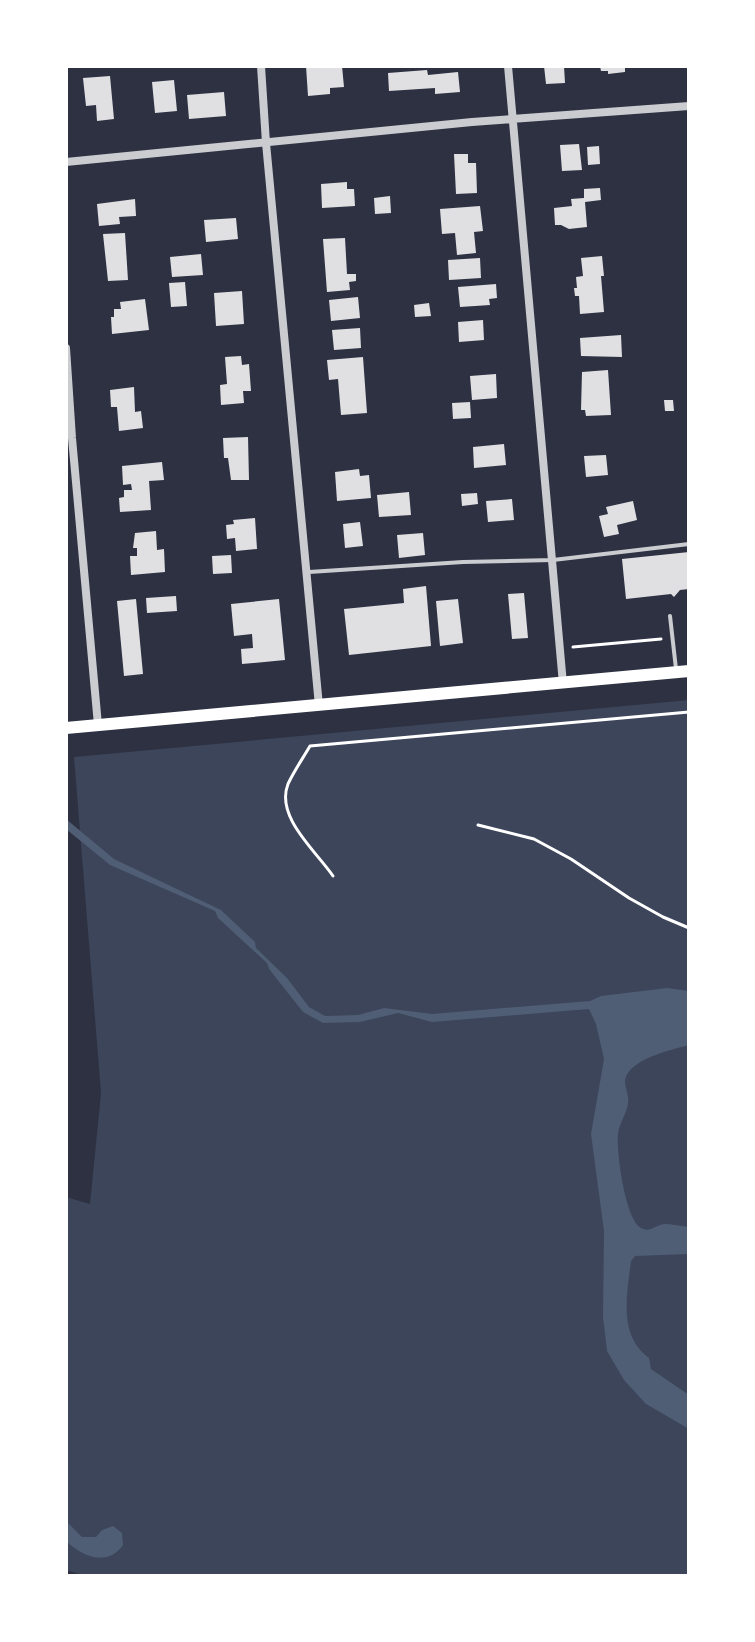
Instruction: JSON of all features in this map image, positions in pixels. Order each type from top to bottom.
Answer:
[{"type":"main road","points":[[66,728],[683,672]]},
{"type":"street","points":[[261,66],[319,706]]},
{"type":"street","points":[[508,66],[563,684]]},
{"type":"street","points":[[66,162],[512,119],[689,106]]},
{"type":"street","points":[[66,348],[69,438],[98,725]]},
{"type":"lane","points":[[308,572],[463,562],[553,560],[689,544]]},
{"type":"lane","points":[[670,616],[683,672]]},
{"type":"path","points":[[560,648],[673,638]]},
{"type":"path","points":[[333,876],[292,821],[284,803],[288,785],[310,746],[689,712]]},
{"type":"path","points":[[478,825],[534,839],[663,917],[689,928]]},
{"type":"shaded area","points":[[689,700],[689,1576],[86,1576],[66,1570],[66,1197],[90,1204],[101,1093],[74,757]]},
{"type":"shaded area","points":[[66,819],[114,859],[221,910],[255,942],[256,948],[287,978],[309,1007],[325,1016],[358,1015],[384,1008],[432,1014],[590,1001],[601,996],[667,988],[689,991],[689,1045],[647,1058],[628,1073],[625,1082],[628,1106],[619,1128],[618,1142],[626,1199],[635,1222],[647,1230],[664,1224],[689,1227],[689,1254],[635,1256],[631,1261],[627,1314],[633,1338],[649,1358],[651,1369],[689,1395],[689,1429],[646,1404],[624,1380],[607,1351],[603,1317],[604,1231],[591,1134],[604,1059],[589,1009],[432,1022],[398,1013],[360,1022],[323,1023],[303,1012],[267,963],[218,918],[215,911],[110,865],[66,829]]},
{"type":"shaded area","points":[[66,1521],[82,1537],[96,1537],[102,1530],[113,1526],[122,1533],[123,1545],[117,1552],[103,1558],[88,1555],[66,1541]]},
{"type":"building","points":[[306,66],[342,66],[344,87],[330,88],[330,94],[308,96]]},
{"type":"building","points":[[544,66],[564,66],[565,83],[546,84]]},
{"type":"building","points":[[600,66],[625,66],[625,72],[608,74],[608,71],[601,71]]},
{"type":"building","points":[[427,70],[428,75],[458,72],[460,92],[435,94],[435,88],[389,91],[388,73]]},
{"type":"building","points":[[110,76],[114,119],[97,121],[96,105],[86,106],[83,78]]},
{"type":"building","points":[[174,80],[177,111],[155,113],[152,82]]},
{"type":"building","points":[[224,92],[226,116],[189,119],[187,95]]},
{"type":"building","points":[[579,144],[582,170],[562,171],[560,145]]},
{"type":"building","points":[[599,146],[600,164],[588,165],[587,147]]},
{"type":"building","points":[[454,154],[468,154],[468,163],[476,163],[477,193],[456,194]]},
{"type":"building","points":[[347,182],[347,189],[354,189],[355,206],[322,208],[321,184]]},
{"type":"building","points":[[600,188],[601,200],[585,202],[587,227],[569,229],[555,225],[554,208],[572,206],[571,199],[584,198],[584,189]]},
{"type":"building","points":[[390,196],[391,213],[375,214],[374,198]]},
{"type":"building","points":[[135,199],[136,216],[119,217],[120,224],[99,226],[97,204]]},
{"type":"building","points":[[480,206],[483,231],[474,232],[476,253],[457,255],[455,233],[442,234],[440,209]]},
{"type":"building","points":[[236,218],[238,239],[206,242],[204,220]]},
{"type":"building","points":[[125,233],[128,280],[108,281],[103,234]]},
{"type":"building","points":[[345,238],[347,274],[356,274],[356,281],[349,282],[350,290],[327,292],[323,239]]},
{"type":"building","points":[[201,254],[203,275],[172,277],[170,257]]},
{"type":"building","points":[[602,256],[604,312],[580,314],[579,296],[575,296],[574,288],[577,288],[576,277],[583,276],[581,258]]},
{"type":"building","points":[[480,258],[481,278],[449,280],[448,260]]},
{"type":"building","points":[[185,282],[187,306],[171,307],[169,283]]},
{"type":"building","points":[[496,284],[497,298],[489,299],[490,305],[460,307],[458,287]]},
{"type":"building","points":[[242,291],[244,324],[216,326],[214,293]]},
{"type":"building","points":[[358,297],[360,318],[331,321],[329,300]]},
{"type":"building","points":[[145,299],[149,330],[112,334],[111,317],[114,317],[114,309],[121,309],[120,302]]},
{"type":"building","points":[[429,303],[431,316],[415,317],[414,305]]},
{"type":"building","points":[[483,320],[484,340],[459,342],[458,322]]},
{"type":"building","points":[[360,328],[361,348],[334,350],[332,330]]},
{"type":"building","points":[[621,335],[622,357],[581,356],[580,338]]},
{"type":"building","points":[[241,356],[242,365],[249,364],[251,391],[243,391],[244,403],[221,405],[220,385],[227,384],[225,357]]},
{"type":"building","points":[[363,357],[367,413],[341,415],[338,379],[329,380],[327,360]]},
{"type":"building","points":[[608,370],[611,415],[586,416],[585,410],[581,410],[582,372]]},
{"type":"building","points":[[496,374],[497,398],[472,400],[470,376]]},
{"type":"building","points":[[134,387],[135,412],[141,411],[143,428],[119,431],[117,407],[111,407],[110,390]]},
{"type":"building","points":[[664,400],[673,400],[674,411],[665,411]]},
{"type":"building","points":[[470,402],[471,418],[453,419],[452,403]]},
{"type":"building","points":[[248,437],[249,480],[231,480],[228,458],[224,458],[223,438]]},
{"type":"building","points":[[504,444],[506,465],[474,468],[473,447]]},
{"type":"building","points":[[606,455],[608,475],[586,477],[584,456]]},
{"type":"building","points":[[162,462],[164,480],[149,481],[151,510],[120,512],[119,498],[124,497],[124,490],[132,490],[131,484],[123,485],[122,466]]},
{"type":"building","points":[[359,469],[360,476],[369,475],[371,498],[337,501],[335,472]]},
{"type":"building","points":[[409,492],[411,515],[379,517],[377,495]]},
{"type":"building","points":[[477,493],[478,504],[462,506],[461,494]]},
{"type":"building","points":[[512,499],[514,520],[488,522],[486,501]]},
{"type":"building","points":[[633,501],[637,520],[617,525],[619,534],[604,537],[599,516],[608,514],[606,507]]},
{"type":"building","points":[[255,518],[257,549],[236,551],[235,538],[227,539],[226,525],[234,524],[233,520]]},
{"type":"building","points":[[360,522],[363,546],[345,548],[343,524]]},
{"type":"building","points":[[156,531],[157,550],[164,549],[165,572],[131,575],[130,556],[137,556],[137,548],[133,548],[135,533]]},
{"type":"building","points":[[423,533],[425,555],[399,558],[397,535]]},
{"type":"building","points":[[689,552],[689,589],[680,590],[674,597],[671,594],[626,599],[622,559]]},
{"type":"building","points":[[231,555],[232,573],[213,574],[212,556]]},
{"type":"building","points":[[426,586],[431,646],[349,655],[344,609],[404,603],[403,589]]},
{"type":"building","points":[[524,593],[528,638],[512,639],[508,594]]},
{"type":"building","points":[[176,596],[177,611],[147,613],[146,598]]},
{"type":"building","points":[[136,599],[143,674],[124,676],[117,601]]},
{"type":"building","points":[[279,599],[285,660],[242,664],[241,649],[253,648],[252,634],[234,636],[231,604]]},
{"type":"building","points":[[458,599],[463,643],[440,646],[436,601]]}]
